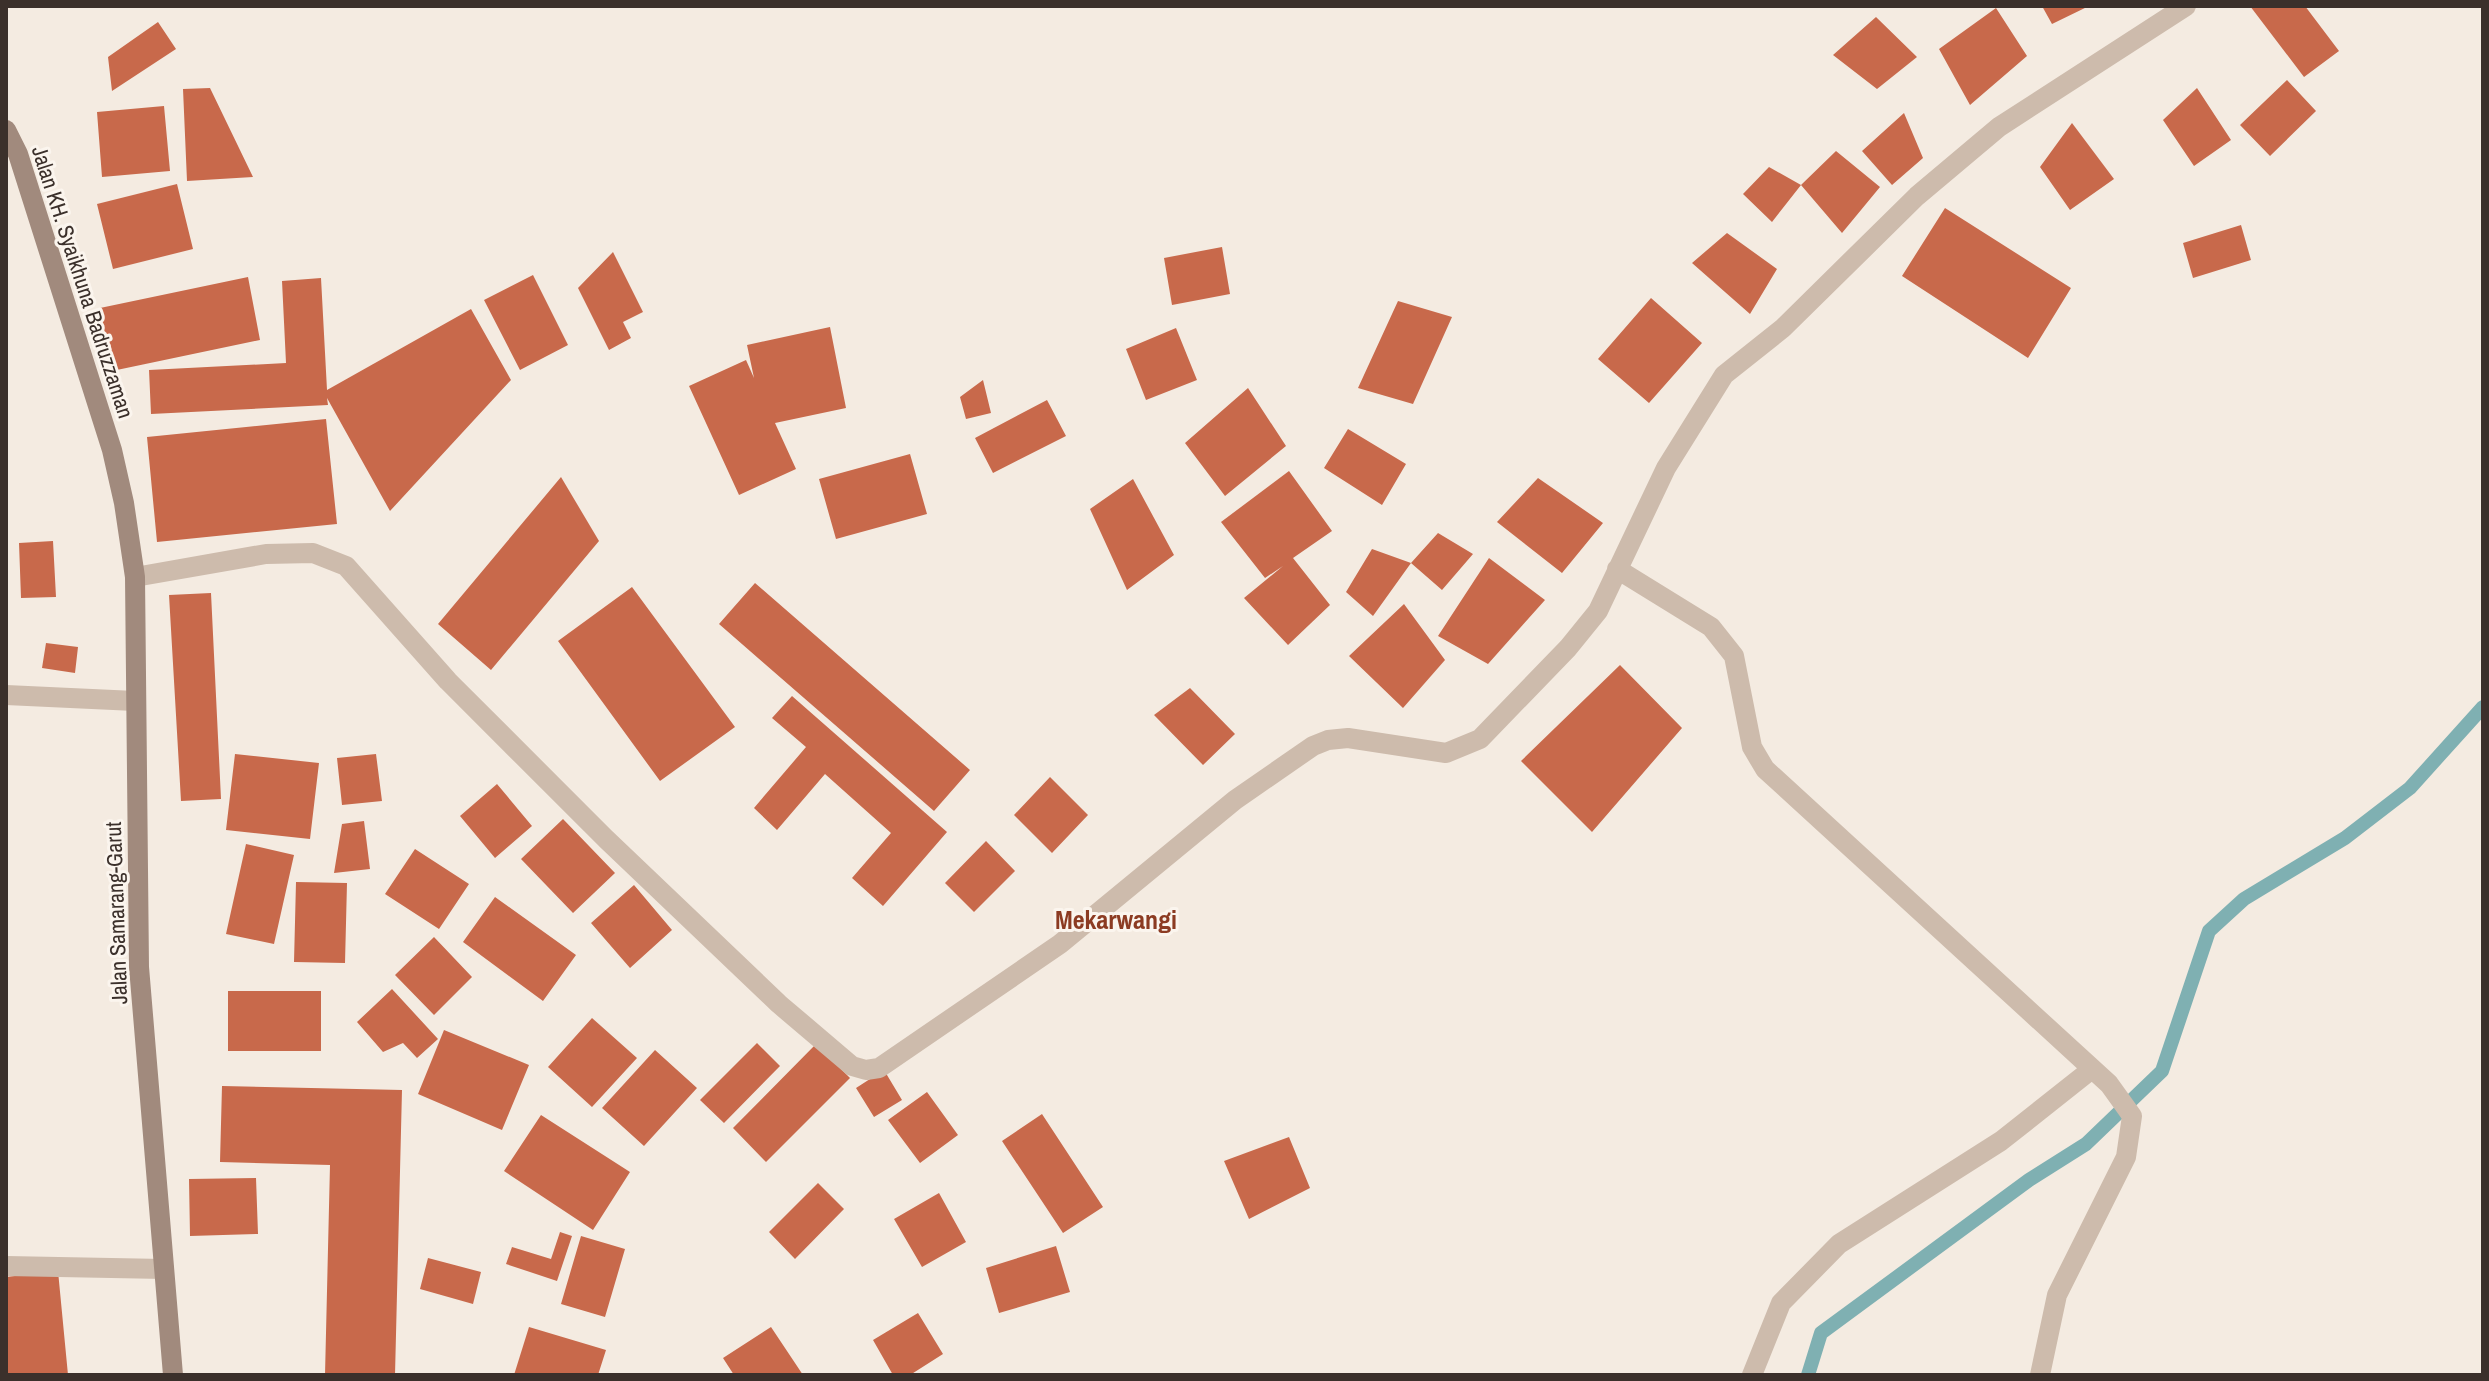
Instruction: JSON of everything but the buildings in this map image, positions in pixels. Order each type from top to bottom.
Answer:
[{"type":"main road","name":"Jalan KH. Syaikhuna Badruzzaman","points":[[6,130],[18,154],[112,450]]},
{"type":"main road","name":"Jalan Samarang-Garut","points":[[112,450],[135,577],[139,967],[173,1375]]},
{"type":"street","points":[[135,577],[266,554],[313,553],[346,566],[448,681],[606,839],[779,1004],[852,1066],[866,1070],[879,1068],[1060,944],[1235,800],[1313,746],[1328,740],[1348,738],[1446,753],[1480,739],[1568,648],[1598,611],[1666,468],[1724,375],[1783,328],[1917,196],[1999,127],[2186,6]]},
{"type":"street","points":[[1617,569],[1711,627],[1734,656],[1747,732],[1765,769],[2109,1084],[2132,1116],[2126,1157],[2057,1295],[2040,1375]]},
{"type":"street","points":[[6,695],[135,701]]},
{"type":"street","points":[[1752,1375],[1781,1303],[1839,1244],[2001,1141],[2092,1069]]},
{"type":"street","points":[[6,1266],[164,1269]]},
{"type":"waterway","points":[[1808,1375],[1821,1333],[2029,1180],[2086,1144],[2162,1071],[2209,931],[2244,899],[2345,838],[2410,788],[2483,707]]},
{"type":"district","name":"Mekarwangi","points":[[1116,920]]}]
